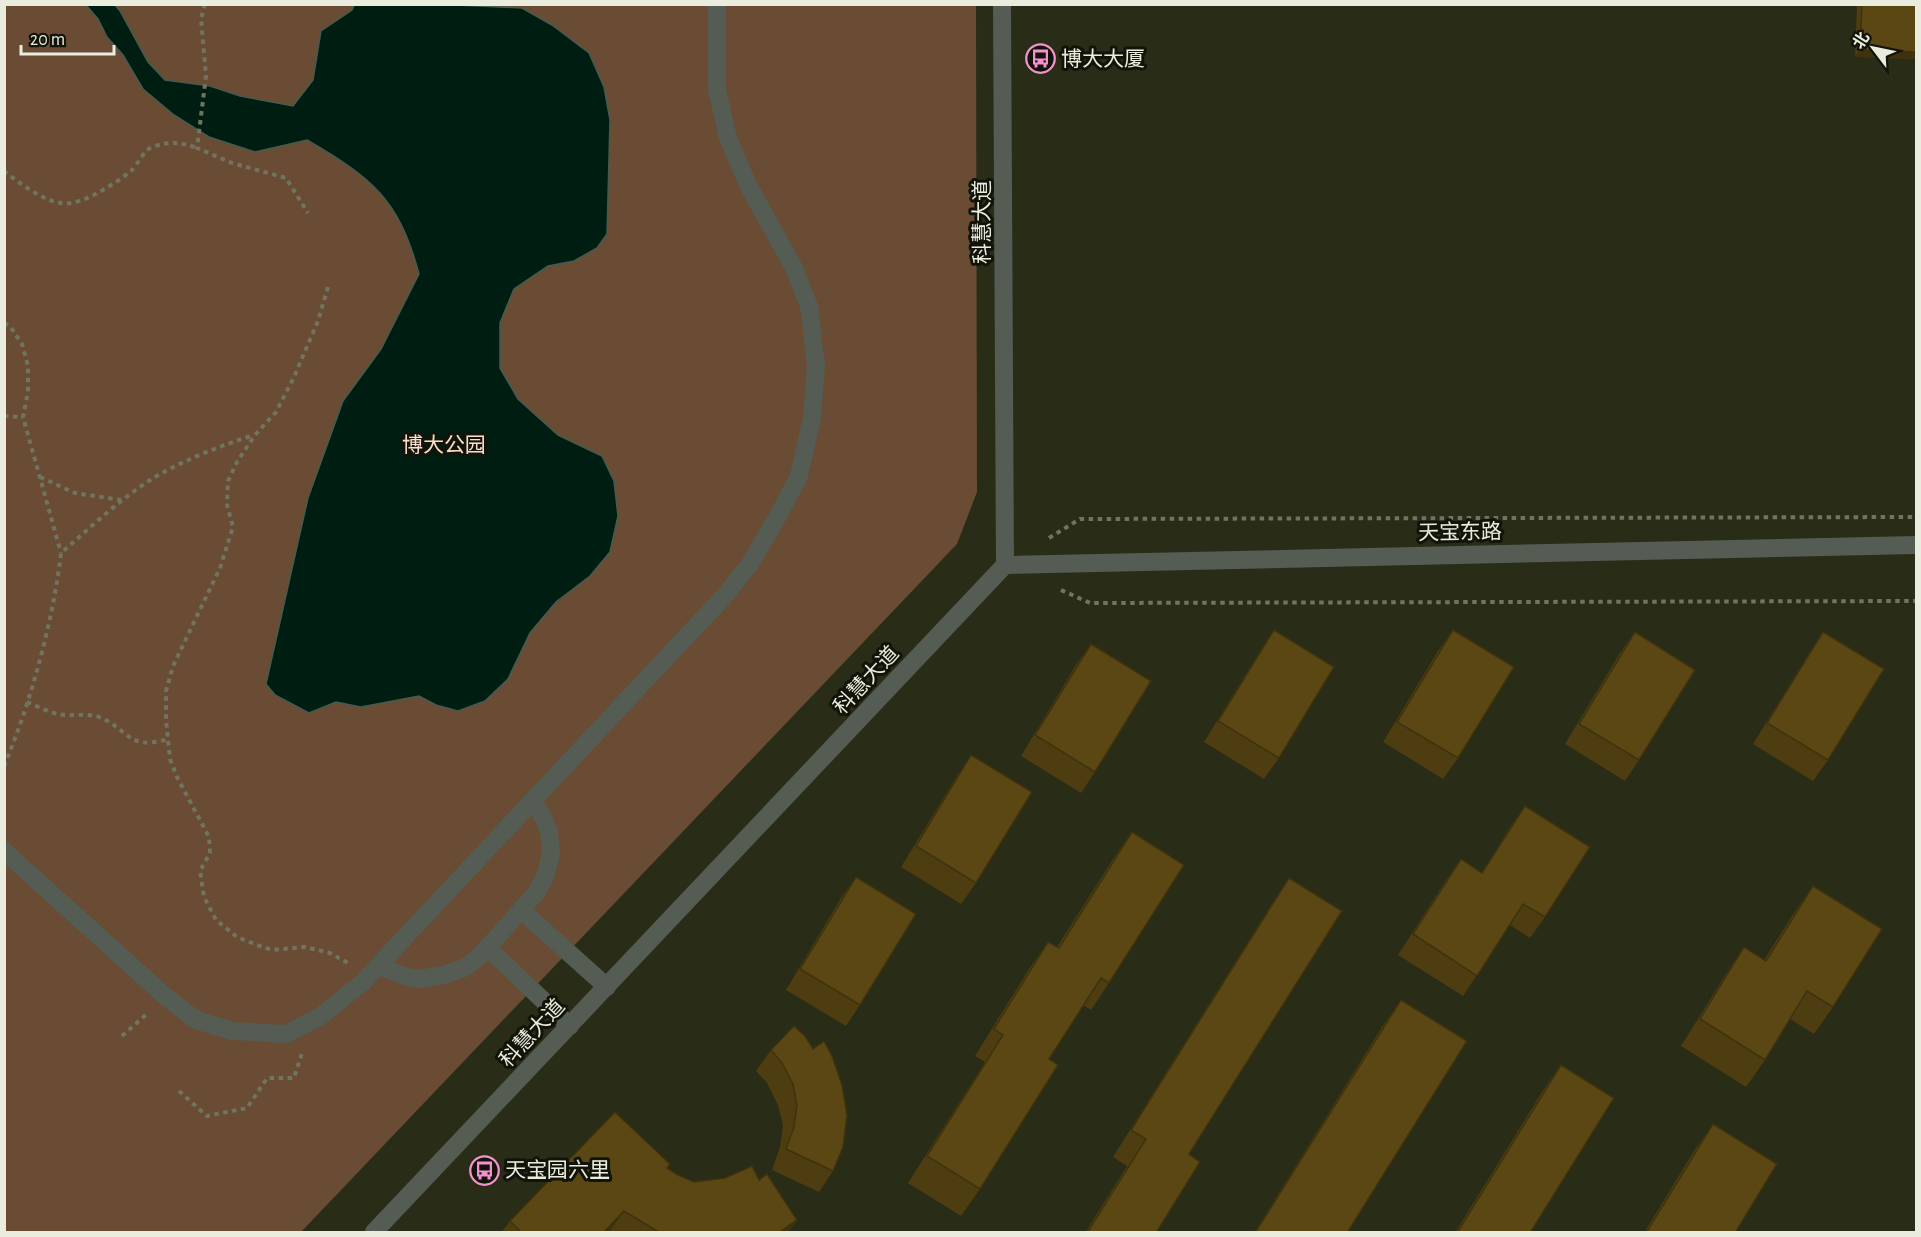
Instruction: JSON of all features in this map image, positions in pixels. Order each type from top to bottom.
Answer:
[{"type":"street","points":[[4,851],[166,997],[196,1020],[233,1031],[286,1034],[321,1016],[363,982],[727,593],[750,564],[799,476],[812,418],[816,365],[809,306],[794,268],[748,184],[728,138],[717,89],[717,4]]},
{"type":"street","name":"科慧大道","points":[[374,1233],[1005,565],[1002,4]]},
{"type":"street","name":"天宝东路","points":[[1005,565],[1917,545]]},
{"type":"street","points":[[378,966],[418,979],[444,975],[464,968],[487,947],[536,893],[545,877],[551,854],[549,832],[543,817],[532,801]]},
{"type":"street","points":[[521,910],[607,987]]},
{"type":"street","points":[[487,947],[570,1026]]},
{"type":"path","points":[[197,148],[206,76],[201,19],[205,4]]},
{"type":"path","points":[[4,171],[24,188],[62,204],[86,198],[112,185],[133,168],[150,148],[179,142],[232,163],[286,178],[308,213]]},
{"type":"path","points":[[328,287],[318,321],[276,412],[255,435],[237,462],[228,481],[227,505],[233,527],[220,568],[173,666],[166,691],[168,739],[170,759],[177,777],[209,837],[210,853],[200,871],[204,897],[216,920],[237,937],[272,950],[305,947],[330,953],[351,964],[363,982]]},
{"type":"path","points":[[4,323],[10,326],[22,344],[28,366],[28,392],[23,417],[61,553],[57,587],[27,702],[16,738],[4,766]]},
{"type":"path","points":[[4,416],[23,417]]},
{"type":"path","points":[[61,553],[122,500],[156,477],[218,447],[255,435]]},
{"type":"path","points":[[39,477],[75,494],[122,500]]},
{"type":"path","points":[[1043,542],[1080,519],[1917,517]]},
{"type":"path","points":[[1058,589],[1090,603],[1917,601]]},
{"type":"path","points":[[27,702],[58,714],[93,715],[102,718],[136,741],[152,744],[168,739]]},
{"type":"path","points":[[122,1036],[166,997]]},
{"type":"path","points":[[179,1091],[207,1116],[247,1108],[267,1078],[294,1078],[311,1020]]},
{"type":"green space","name":"博大公园","points":[[5,5],[976,5],[977,492],[957,544],[301,1232],[5,1232]]},
{"type":"shaded area","points":[[435,4],[522,8],[552,25],[589,53],[604,87],[610,120],[607,234],[597,248],[574,261],[548,266],[514,289],[500,323],[500,368],[518,399],[558,435],[602,456],[614,481],[618,516],[610,552],[590,576],[556,602],[530,633],[508,679],[485,701],[458,711],[436,705],[419,696],[361,707],[336,702],[309,713],[275,695],[266,684],[308,498],[343,401],[381,349],[419,274],[411,248],[392,209],[380,193],[349,166],[307,140],[255,152],[209,137],[174,115],[143,89],[123,55],[107,37],[98,19],[86,5],[115,5],[148,62],[165,80],[210,86],[240,96],[293,106],[313,80],[321,31],[352,10],[354,5]]},
{"type":"building","points":[[1862,4],[1917,4],[1917,52],[1860,50]]},
{"type":"building","points":[[1274,630],[1334,667],[1279,758],[1218,721]]},
{"type":"building","points":[[1453,630],[1514,667],[1458,758],[1397,722]]},
{"type":"building","points":[[1635,632],[1695,670],[1639,760],[1579,724]]},
{"type":"building","points":[[1823,632],[1884,669],[1828,760],[1767,723]]},
{"type":"building","points":[[1091,644],[1151,681],[1095,772],[1035,735]]},
{"type":"building","points":[[971,755],[1032,792],[976,883],[916,846]]},
{"type":"building","points":[[1525,806],[1590,847],[1545,917],[1523,904],[1477,976],[1413,934],[1461,859],[1482,873]]},
{"type":"building","points":[[1132,832],[1184,865],[1109,983],[1101,978],[1049,1059],[1058,1065],[980,1189],[927,1156],[1003,1035],[994,1029],[1048,942],[1059,948]]},
{"type":"building","points":[[856,877],[916,914],[860,1005],[800,969]]},
{"type":"building","points":[[1289,878],[1342,911],[1189,1154],[1200,1162],[1156,1233],[1087,1233],[1146,1139],[1131,1130]]},
{"type":"building","points":[[1813,886],[1882,929],[1833,1007],[1807,991],[1765,1060],[1700,1019],[1744,947],[1766,961]]},
{"type":"building","points":[[1401,1000],[1467,1041],[1347,1233],[1255,1233]]},
{"type":"building","points":[[794,1026],[805,1036],[813,1049],[824,1041],[842,1085],[847,1115],[843,1147],[833,1171],[786,1149],[794,1127],[797,1105],[793,1084],[782,1063],[771,1050]]},
{"type":"building","points":[[1561,1065],[1614,1098],[1530,1233],[1457,1233]]},
{"type":"building","points":[[615,1112],[670,1164],[667,1168],[694,1182],[725,1178],[752,1166],[759,1180],[767,1174],[797,1220],[778,1233],[663,1233],[624,1211],[603,1233],[522,1233],[510,1221]]},
{"type":"building","points":[[1713,1124],[1777,1164],[1735,1233],[1646,1233]]},
{"type":"place","name":"博大大厦","points":[[1040,59]]},
{"type":"place","name":"天宝园六里","points":[[484,1170]]}]
